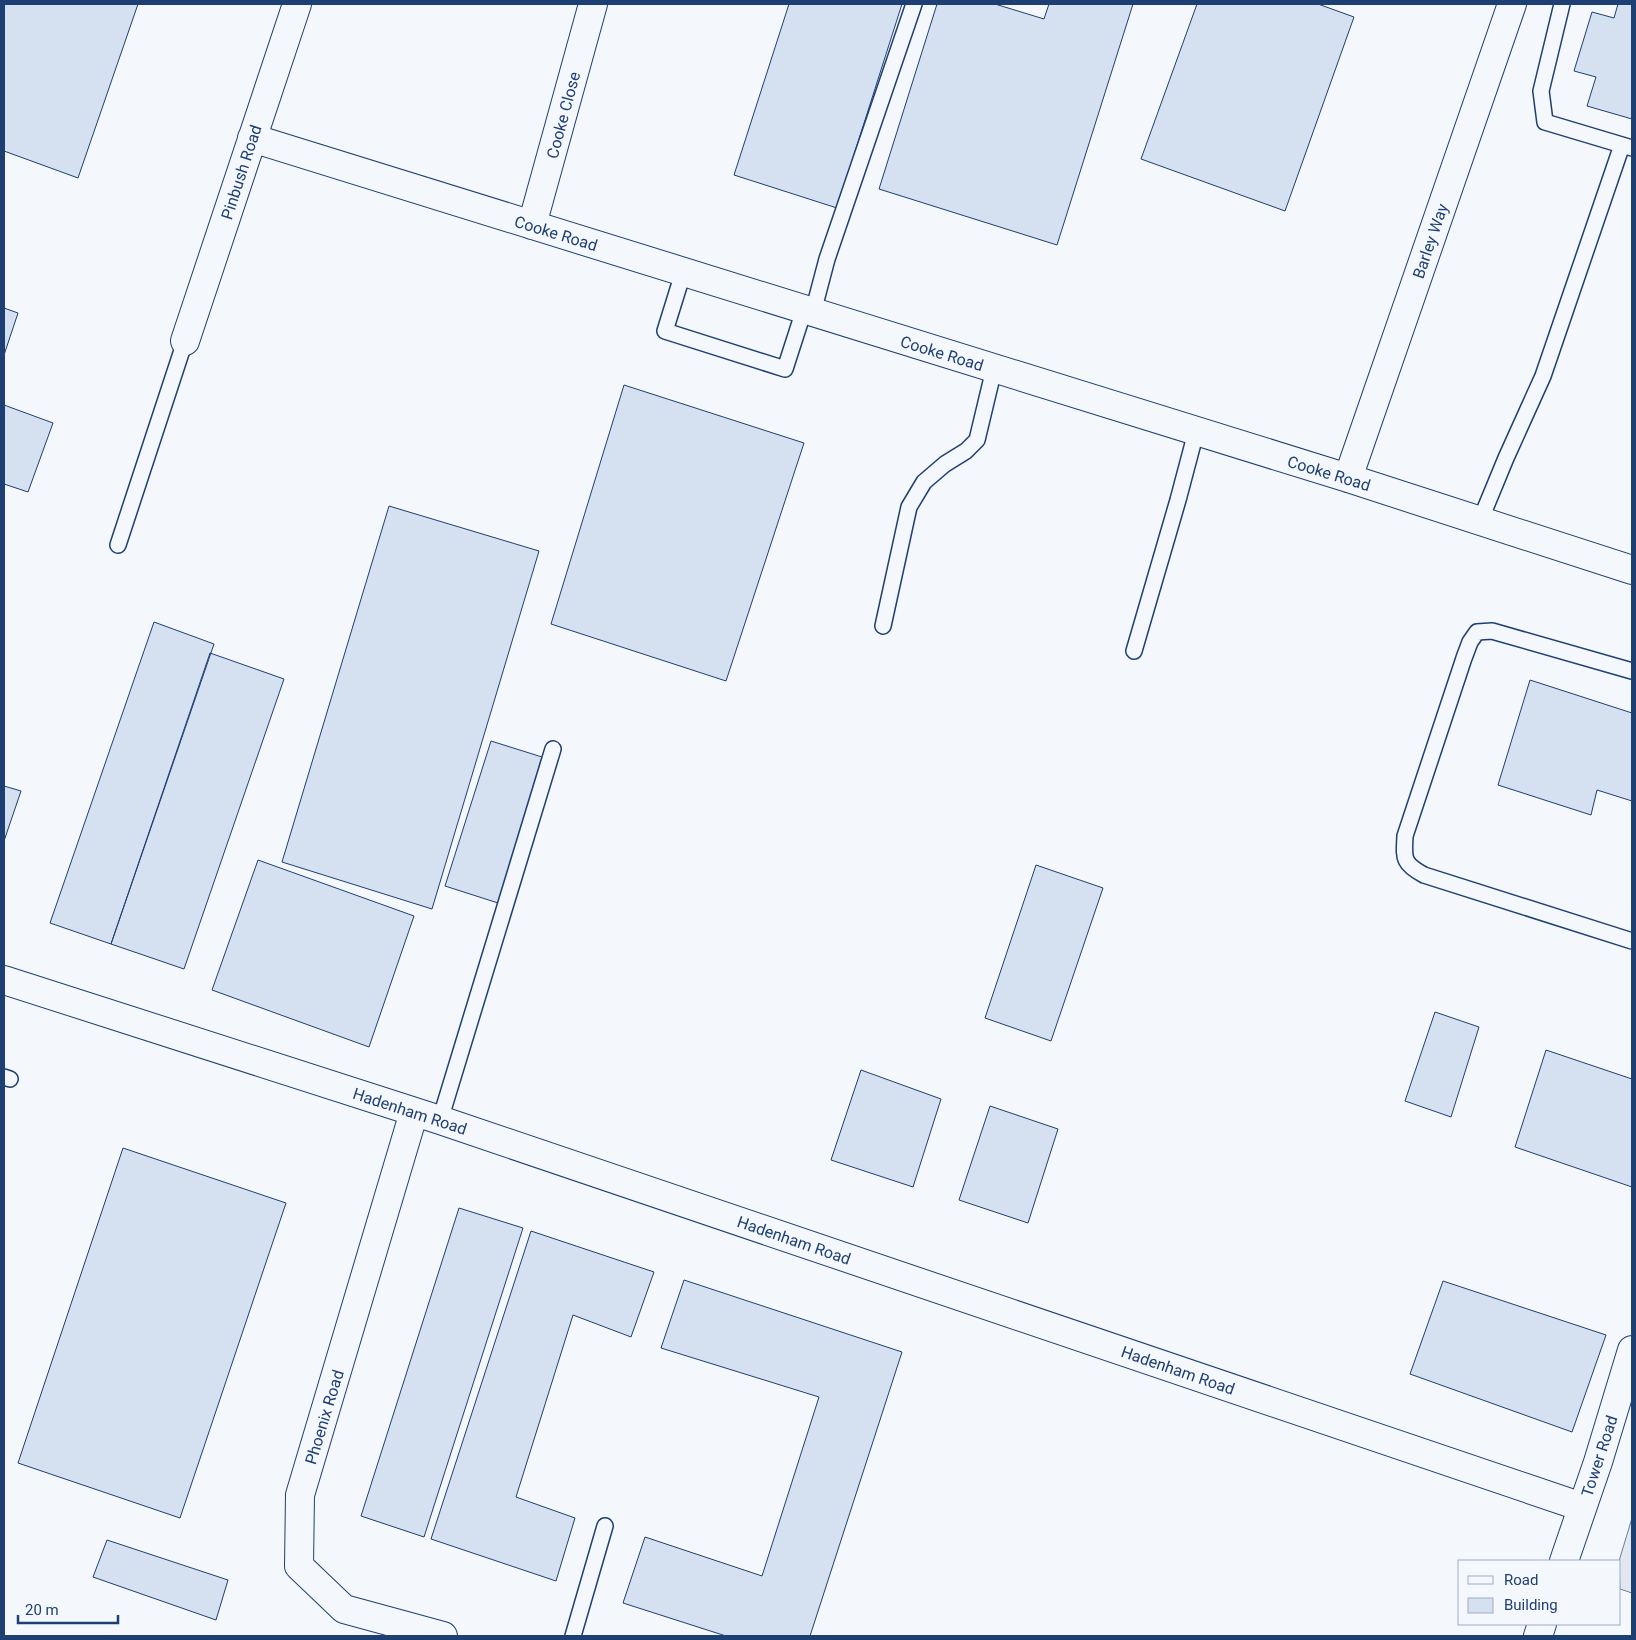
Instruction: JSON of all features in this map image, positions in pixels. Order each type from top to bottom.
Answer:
[{"type":"street","name":"Pinbush Road","points":[[185,341],[297,4]]},
{"type":"street","name":"Cooke Close","points":[[532,225],[593,4]]},
{"type":"street","name":"Barley Way","points":[[1348,478],[1512,4]]},
{"type":"street","name":"Cooke Road","points":[[252,138],[1348,478],[1632,570]]},
{"type":"street","name":"Hadenham Road","points":[[4,980],[440,1120],[1582,1507]]},
{"type":"street","name":"Phoenix Road","points":[[414,1112],[300,1496],[299,1566],[344,1609],[443,1636]]},
{"type":"street","name":"Tower Road","points":[[1564,1560],[1598,1462],[1632,1350]]},
{"type":"lane","points":[[683,273],[665,331],[785,369],[809,311],[914,4]]},
{"type":"lane","points":[[1480,521],[1506,458],[1544,376],[1627,147],[1545,122],[1541,91],[1562,4]]},
{"type":"lane","points":[[118,545],[185,341]]},
{"type":"lane","points":[[882,626],[909,507],[924,482],[945,464],[966,451],[977,440],[994,369]]},
{"type":"lane","points":[[1134,651],[1196,432]]},
{"type":"lane","points":[[1632,671],[1492,631],[1477,632],[1470,642],[1464,658],[1405,836],[1404,857],[1412,869],[1424,875],[1632,941]]},
{"type":"lane","points":[[440,1120],[553,749]]},
{"type":"lane","points":[[573,1636],[605,1526]]},
{"type":"shaded area","points":[[1632,1518],[1632,1593],[1621,1589],[1621,1560],[1619,1560]]},
{"type":"building","points":[[4,4],[138,4],[78,178],[4,151]]},
{"type":"building","points":[[789,4],[902,4],[837,208],[734,175]]},
{"type":"building","points":[[937,4],[995,4],[1044,19],[1049,4],[1133,4],[1057,245],[879,189]]},
{"type":"building","points":[[1197,4],[1318,4],[1354,17],[1285,211],[1141,159]]},
{"type":"building","points":[[1618,4],[1632,4],[1632,119],[1587,106],[1596,77],[1574,71],[1592,12],[1614,18]]},
{"type":"building","points":[[4,308],[18,313],[4,355]]},
{"type":"building","points":[[624,385],[804,443],[726,681],[551,624]]},
{"type":"building","points":[[4,405],[53,423],[28,492],[4,484]]},
{"type":"building","points":[[389,506],[539,551],[432,909],[282,862]]},
{"type":"building","points":[[154,622],[214,644],[111,944],[50,923]]},
{"type":"building","points":[[210,653],[284,679],[184,969],[111,944]]},
{"type":"building","points":[[1530,680],[1632,713],[1632,801],[1597,790],[1591,815],[1498,785]]},
{"type":"building","points":[[491,741],[542,757],[498,903],[445,886]]},
{"type":"building","points":[[4,786],[21,791],[4,841]]},
{"type":"building","points":[[258,860],[414,916],[369,1047],[212,990]]},
{"type":"building","points":[[1036,865],[1103,888],[1051,1041],[985,1018]]},
{"type":"building","points":[[1435,1012],[1479,1027],[1451,1117],[1405,1101]]},
{"type":"building","points":[[1546,1050],[1632,1079],[1632,1187],[1515,1147]]},
{"type":"building","points":[[861,1070],[941,1099],[913,1187],[831,1160]]},
{"type":"building","points":[[990,1106],[1058,1129],[1028,1223],[959,1200]]},
{"type":"building","points":[[123,1148],[286,1203],[180,1518],[18,1463]]},
{"type":"building","points":[[459,1208],[523,1228],[424,1537],[361,1516]]},
{"type":"building","points":[[531,1231],[654,1272],[631,1337],[573,1315],[516,1497],[575,1518],[556,1581],[431,1539]]},
{"type":"building","points":[[684,1280],[902,1352],[810,1636],[726,1636],[623,1603],[645,1537],[762,1576],[819,1397],[661,1348]]},
{"type":"building","points":[[1443,1281],[1606,1335],[1572,1432],[1410,1374]]},
{"type":"building","points":[[107,1540],[228,1580],[216,1620],[93,1577]]}]
